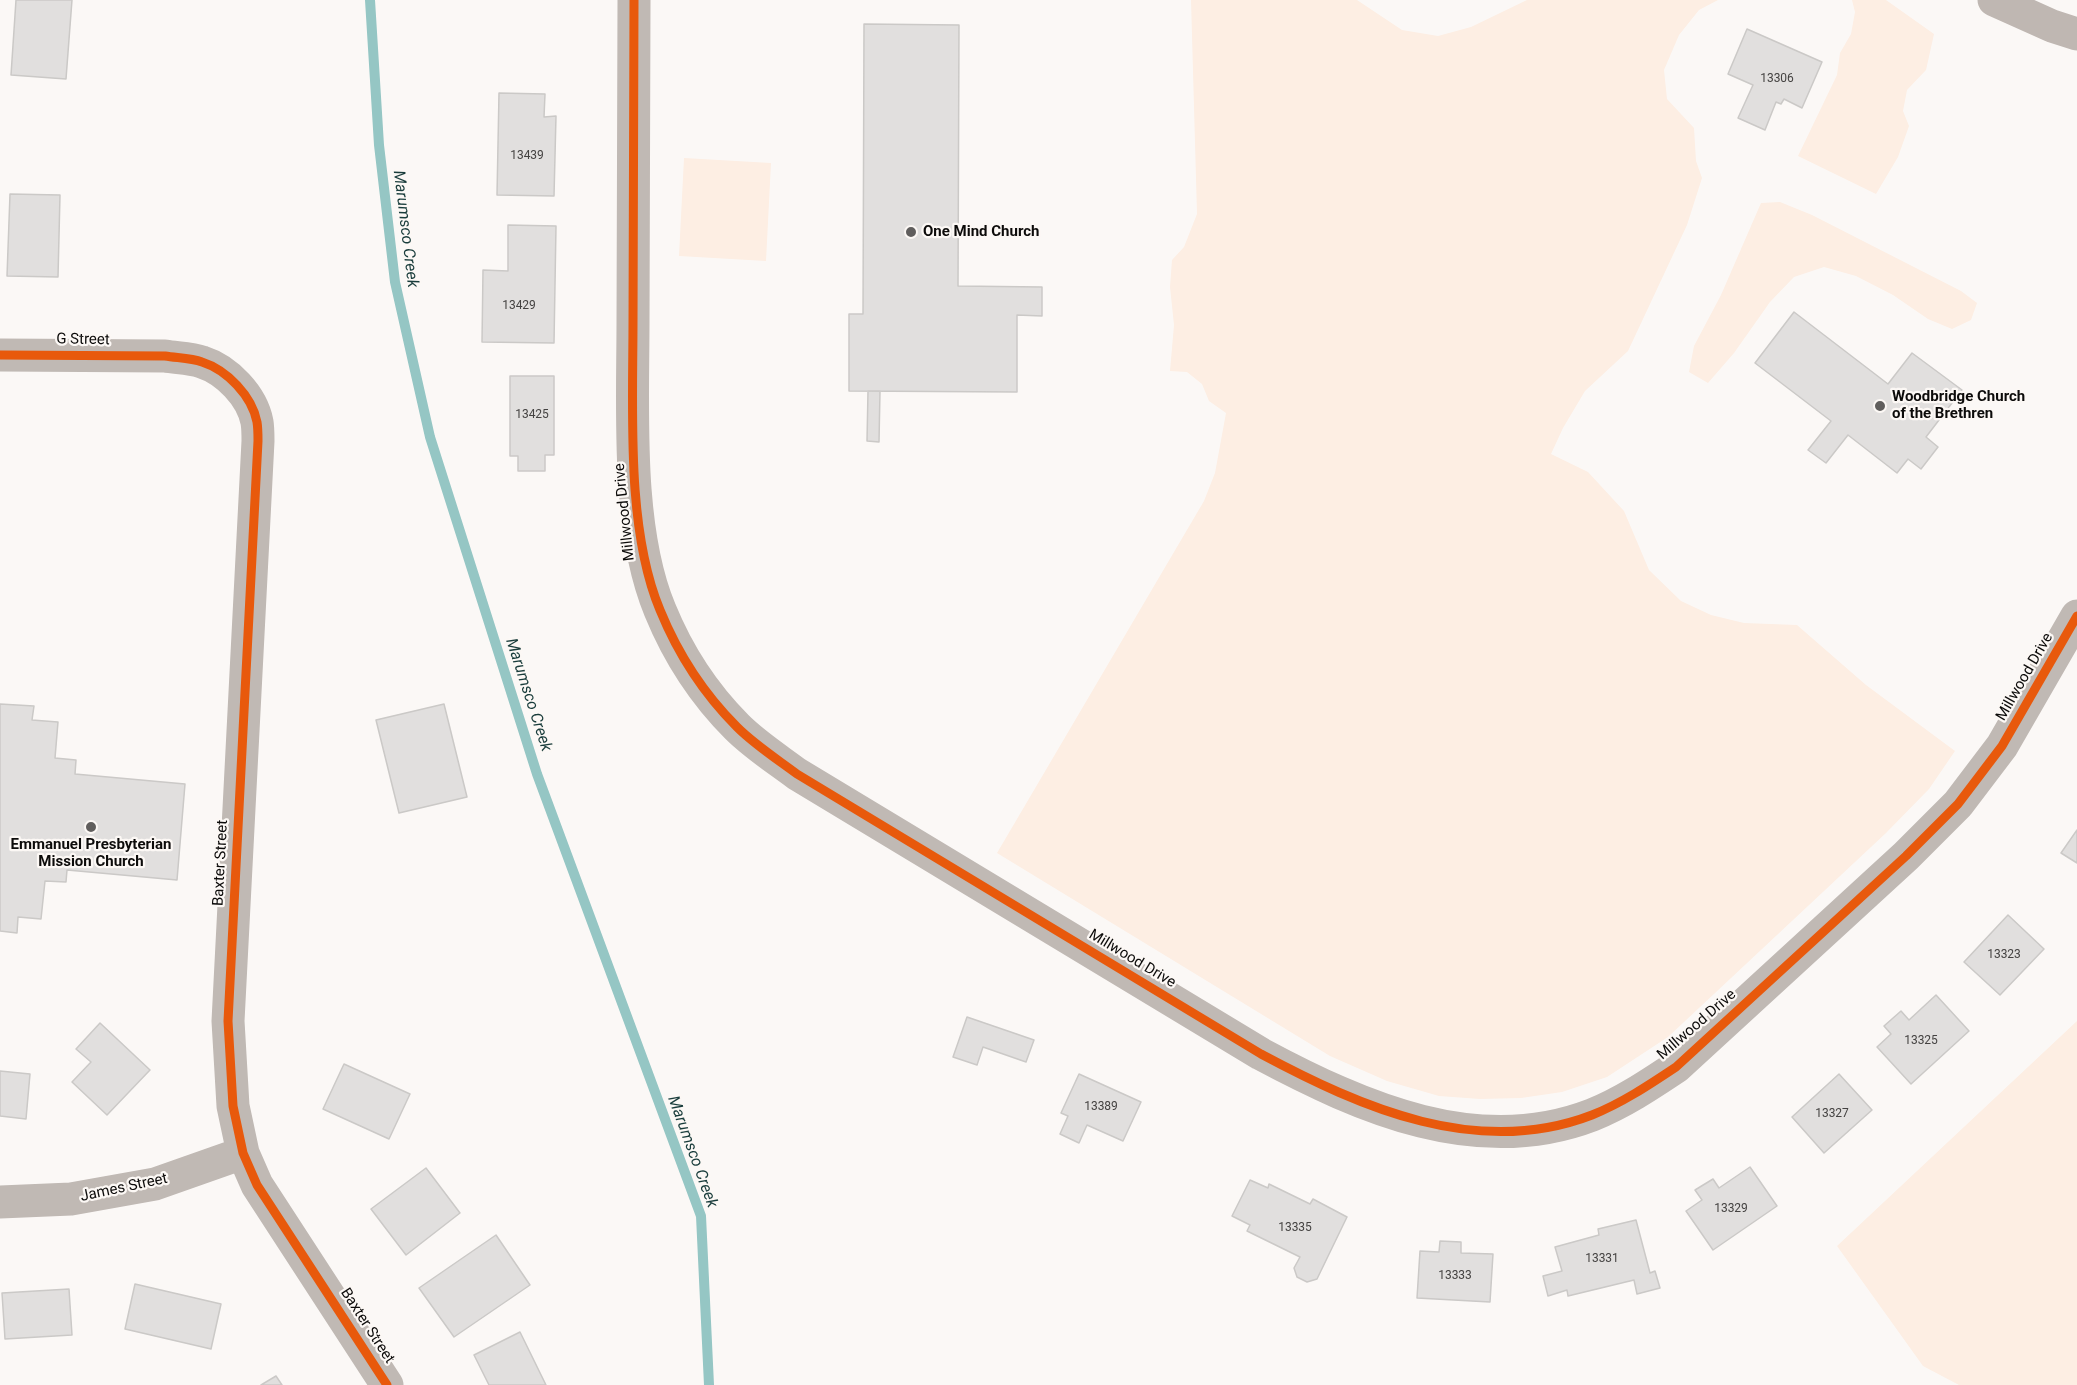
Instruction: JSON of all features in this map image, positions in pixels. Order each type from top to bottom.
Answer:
[{"type":"main road","points":[[1994,0],[2052,26],[2077,34]]},
{"type":"street","name":"Millwood Drive","points":[[634,0],[633,413],[635,484],[642,547],[649,579],[664,619],[687,664],[737,728],[797,774],[1261,1054],[1352,1099],[1411,1119],[1469,1130],[1497,1132],[1522,1130],[1568,1122],[1592,1115],[1614,1105],[1676,1067],[1906,856],[1958,804],[2002,746],[2077,616]]},
{"type":"street","name":"G Street","points":[[0,355],[165,356]]},
{"type":"street","name":"Baxter Street","points":[[165,356],[203,362],[216,368],[241,390],[251,404],[257,422],[258,441],[228,1021],[233,1106],[243,1153],[257,1185],[387,1385]]},
{"type":"street","name":"James Street","points":[[0,1202],[71,1199],[155,1184],[243,1153]]},
{"type":"shaded area","points":[[1191,0],[1357,0],[1402,30],[1438,36],[1471,27],[1527,0],[1718,0],[1699,10],[1679,35],[1664,70],[1667,99],[1694,128],[1696,161],[1702,178],[1687,225],[1628,351],[1585,391],[1551,454],[1588,472],[1624,511],[1649,570],[1681,601],[1711,615],[1744,623],[1797,625],[1866,685],[1955,751],[1929,789],[1886,833],[1668,1037],[1607,1077],[1562,1092],[1521,1098],[1480,1099],[1439,1096],[1387,1081],[1330,1056],[997,853],[1204,501],[1215,473],[1226,413],[1209,401],[1202,384],[1187,372],[1170,371],[1174,325],[1170,287],[1172,260],[1184,247],[1197,214]]},
{"type":"shaded area","points":[[1852,0],[1886,0],[1934,34],[1926,70],[1907,90],[1903,111],[1909,126],[1898,157],[1876,194],[1798,156],[1837,75],[1840,53],[1851,34],[1855,12]]},
{"type":"shaded area","points":[[684,158],[771,163],[766,261],[679,256]]},
{"type":"shaded area","points":[[1780,202],[1812,215],[1961,291],[1977,303],[1971,320],[1952,329],[1928,319],[1893,295],[1856,276],[1824,267],[1794,277],[1770,302],[1734,353],[1708,383],[1689,372],[1694,346],[1721,295],[1761,203]]},
{"type":"shaded area","points":[[2077,1021],[2077,1385],[1959,1385],[1923,1366],[1837,1246]]},
{"type":"building","points":[[16,0],[72,0],[66,79],[11,75]]},
{"type":"building","name":"One Mind Church","points":[[864,24],[959,25],[958,286],[1042,287],[1042,316],[1017,315],[1017,392],[849,391],[849,314],[863,314]]},
{"type":"building","points":[[1747,29],[1822,62],[1802,108],[1784,99],[1781,104],[1776,102],[1765,130],[1738,118],[1753,85],[1728,74]]},
{"type":"building","points":[[499,93],[545,94],[544,117],[556,116],[554,196],[497,195]]},
{"type":"building","points":[[10,194],[60,195],[58,277],[7,276]]},
{"type":"building","points":[[508,225],[556,226],[554,343],[482,342],[483,270],[508,271]]},
{"type":"building","name":"Woodbridge Church of the Brethren","points":[[1794,312],[1888,384],[1912,353],[1962,390],[1926,437],[1938,447],[1921,469],[1908,459],[1897,473],[1848,435],[1826,463],[1808,450],[1831,421],[1755,363]]},
{"type":"building","points":[[510,376],[554,376],[554,455],[545,455],[545,471],[518,471],[518,456],[510,456]]},
{"type":"building","points":[[868,391],[880,391],[879,442],[867,441]]},
{"type":"building","name":"Emmanuel Presbyterian Mission Church","points":[[0,704],[34,706],[32,720],[58,722],[55,758],[76,760],[75,774],[185,784],[177,880],[67,870],[66,882],[45,881],[41,919],[18,917],[17,933],[0,931]]},
{"type":"building","points":[[444,704],[467,797],[399,813],[376,720]]},
{"type":"building","points":[[2077,830],[2077,863],[2061,853]]},
{"type":"building","points":[[2008,915],[2044,949],[2000,995],[1964,962]]},
{"type":"building","points":[[1936,995],[1969,1031],[1911,1084],[1877,1047],[1891,1034],[1884,1026],[1901,1011],[1909,1020]]},
{"type":"building","points":[[967,1017],[1034,1040],[1026,1062],[983,1047],[977,1065],[953,1057]]},
{"type":"building","points":[[100,1023],[150,1070],[107,1115],[72,1082],[91,1062],[76,1049]]},
{"type":"building","points":[[344,1064],[410,1094],[389,1139],[323,1109]]},
{"type":"building","points":[[0,1071],[30,1074],[26,1119],[0,1116]]},
{"type":"building","points":[[1079,1074],[1141,1102],[1123,1141],[1087,1125],[1079,1143],[1060,1134],[1068,1116],[1061,1113]]},
{"type":"building","points":[[1839,1074],[1872,1110],[1824,1153],[1792,1117]]},
{"type":"building","points":[[1750,1167],[1777,1206],[1713,1250],[1686,1211],[1702,1200],[1695,1190],[1713,1179],[1719,1188]]},
{"type":"building","points":[[426,1168],[460,1213],[406,1255],[371,1209]]},
{"type":"building","points":[[1250,1180],[1268,1188],[1269,1184],[1310,1204],[1313,1199],[1347,1217],[1317,1279],[1307,1282],[1297,1277],[1294,1268],[1300,1257],[1247,1231],[1250,1225],[1232,1216]]},
{"type":"building","points":[[1636,1220],[1650,1273],[1655,1271],[1660,1288],[1637,1294],[1634,1280],[1568,1296],[1567,1290],[1548,1296],[1543,1276],[1562,1271],[1555,1247],[1599,1235],[1598,1229]]},
{"type":"building","points":[[496,1235],[530,1285],[454,1337],[419,1288]]},
{"type":"building","points":[[1440,1241],[1461,1242],[1461,1253],[1493,1254],[1490,1302],[1417,1298],[1420,1251],[1439,1252]]},
{"type":"building","points":[[135,1284],[221,1304],[211,1349],[125,1329]]},
{"type":"building","points":[[69,1289],[72,1335],[5,1339],[2,1293]]},
{"type":"building","points":[[520,1332],[546,1385],[489,1385],[474,1355]]},
{"type":"building","points":[[276,1376],[282,1385],[261,1385]]},
{"type":"waterway","name":"Marumsco Creek","points":[[370,0],[379,145],[395,282],[430,437],[537,774],[701,1216],[709,1385]]},
{"type":"cycle path","points":[[634,0],[633,430],[637,506],[641,543],[649,578],[667,626],[692,672],[713,701],[737,727],[797,774],[1261,1054],[1339,1092],[1380,1109],[1422,1121],[1464,1129],[1506,1132],[1549,1127],[1592,1115],[1656,1080],[1676,1067],[1906,856],[1958,804],[2002,746],[2077,616]]},
{"type":"cycle path","points":[[0,355],[165,356],[202,362],[220,371],[237,385],[254,412],[258,441],[228,1021],[233,1106],[243,1153],[257,1185],[387,1385]]},
{"type":"place","name":"One Mind Church","points":[[911,232]]},
{"type":"place","name":"Woodbridge Church of the Brethren","points":[[1880,406]]},
{"type":"place","name":"Emmanuel Presbyterian Mission Church","points":[[91,827]]}]
